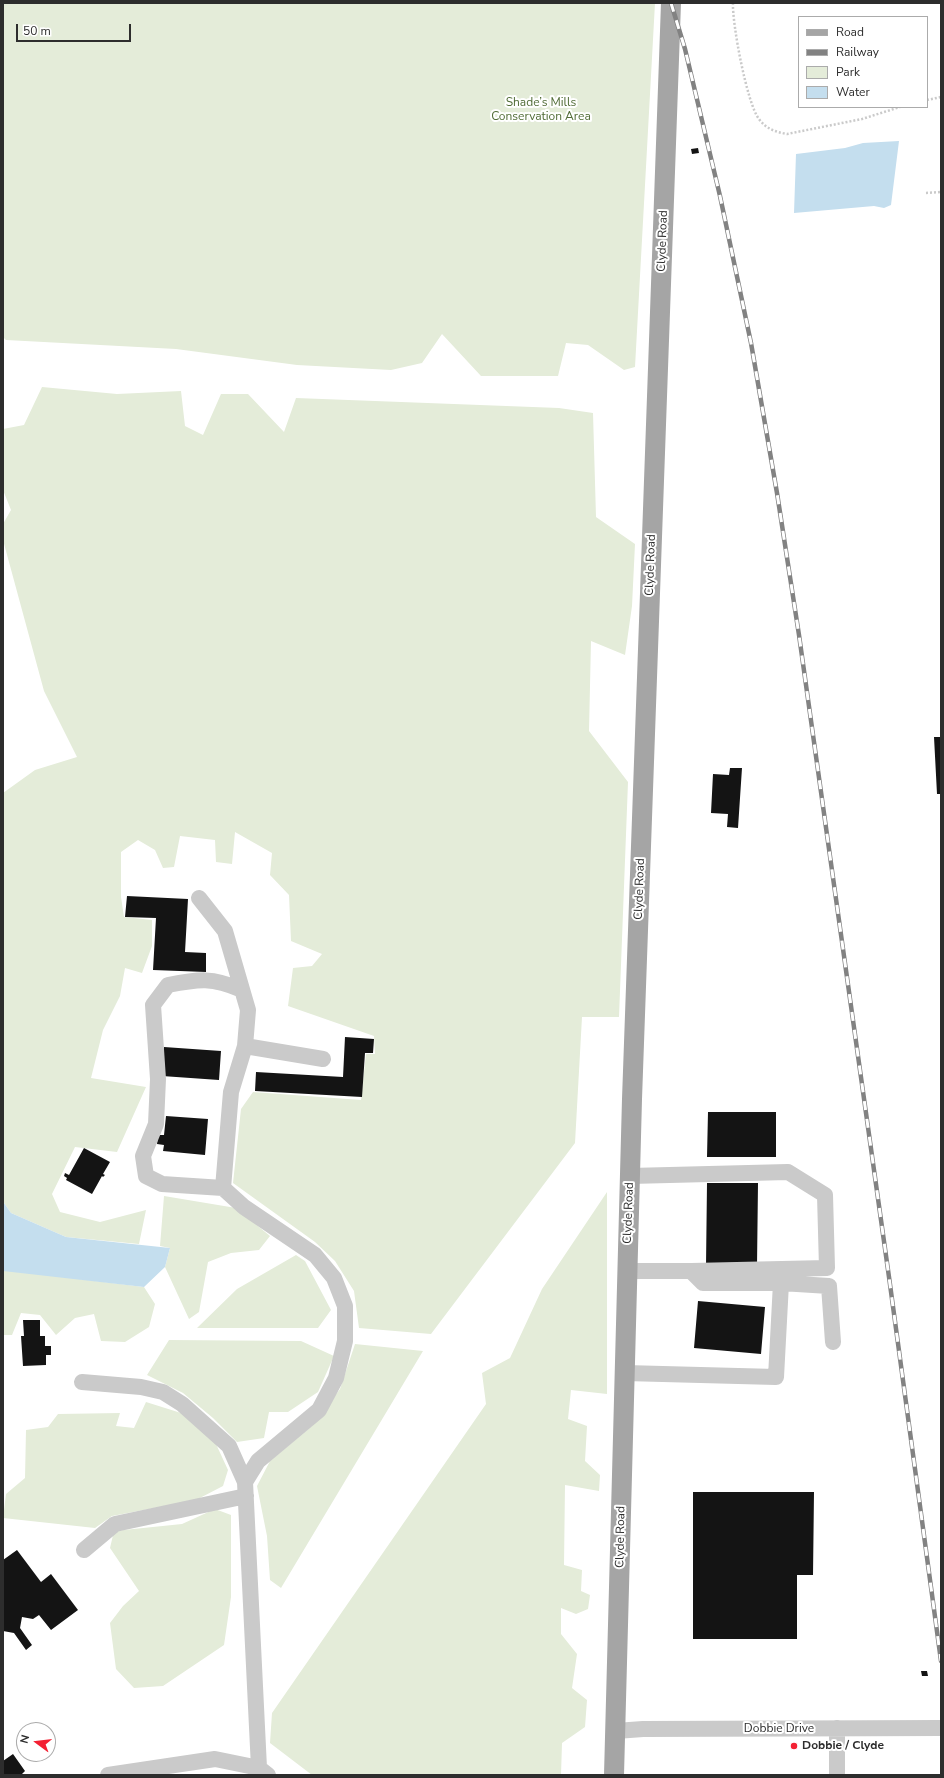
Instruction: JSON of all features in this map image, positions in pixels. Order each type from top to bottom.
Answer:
[{"type":"main road","name":"Clyde Road","points":[[614,1775],[630,1176],[671,3]]},
{"type":"street","points":[[199,898],[225,931],[248,1010],[245,1046],[231,1092],[223,1188]]},
{"type":"street","points":[[242,990],[226,983],[198,979],[168,985],[153,1006],[158,1079],[156,1124],[143,1156],[146,1176],[162,1184],[223,1188],[244,1207],[315,1255],[334,1278],[345,1306],[345,1341],[336,1378],[319,1410],[258,1461],[246,1489]]},
{"type":"street","points":[[245,1046],[324,1059]]},
{"type":"street","points":[[627,1271],[827,1268],[825,1195],[788,1172],[630,1176]]},
{"type":"street","points":[[692,1271],[703,1283],[781,1283],[829,1286],[832,1342]]},
{"type":"street","points":[[625,1373],[776,1377],[781,1283]]},
{"type":"street","points":[[82,1382],[141,1387],[163,1392],[182,1404],[229,1446],[246,1489],[263,1771],[215,1759],[108,1775]]},
{"type":"street","points":[[84,1550],[115,1524],[246,1489]]},
{"type":"street","points":[[837,1728],[837,1775]]},
{"type":"street","name":"Dobbie Drive","points":[[616,1731],[941,1728]]},
{"type":"path","points":[[733,3],[732,17],[752,106],[758,118],[766,127],[778,133],[788,134],[862,119],[897,108]]},
{"type":"path","points":[[928,100],[941,97]]},
{"type":"path","points":[[926,193],[941,192]]},
{"type":"green space","name":"Shade’s Mills Conservation Area","points":[[3,3],[655,3],[635,367],[624,370],[588,345],[566,343],[558,376],[481,376],[442,334],[422,363],[391,370],[297,365],[176,349],[6,340],[3,337]]},
{"type":"green space","points":[[42,387],[117,394],[181,391],[185,426],[203,435],[221,394],[248,394],[284,432],[296,398],[559,408],[593,413],[596,517],[635,544],[632,606],[625,655],[591,641],[589,731],[628,782],[619,1017],[582,1017],[575,1143],[431,1334],[359,1328],[354,1291],[335,1261],[315,1242],[233,1183],[241,1109],[253,1092],[361,1100],[366,1054],[375,1054],[374,1036],[288,1006],[293,968],[312,966],[322,954],[291,941],[289,895],[270,875],[272,853],[235,832],[232,864],[216,862],[215,840],[180,836],[174,867],[163,868],[155,850],[138,840],[121,852],[121,897],[124,917],[152,920],[152,946],[142,973],[125,968],[120,996],[103,1030],[91,1078],[146,1087],[117,1152],[75,1147],[52,1194],[60,1212],[100,1222],[146,1210],[139,1244],[66,1237],[11,1213],[4,1203],[3,793],[35,770],[77,757],[44,691],[3,540],[3,524],[11,510],[3,490],[3,429],[24,425]]},
{"type":"green space","points":[[607,1192],[607,1394],[571,1390],[568,1419],[587,1426],[585,1461],[600,1475],[599,1491],[565,1485],[564,1565],[582,1570],[581,1591],[590,1595],[588,1609],[576,1614],[561,1608],[561,1634],[577,1654],[572,1688],[587,1700],[585,1727],[562,1743],[561,1775],[312,1775],[270,1743],[272,1713],[486,1404],[482,1373],[510,1358],[542,1289]]},
{"type":"green space","points":[[164,1196],[236,1208],[270,1236],[259,1250],[231,1253],[208,1262],[199,1312],[189,1319],[165,1267],[170,1248],[160,1246]]},
{"type":"green space","points":[[296,1255],[305,1261],[331,1310],[318,1328],[197,1328],[237,1289]]},
{"type":"green space","points":[[6,1270],[144,1287],[155,1304],[149,1327],[125,1342],[101,1341],[94,1314],[75,1318],[56,1335],[40,1315],[21,1313],[12,1335],[3,1335],[3,1271]]},
{"type":"green space","points":[[169,1340],[301,1341],[334,1356],[318,1392],[288,1412],[269,1412],[264,1438],[237,1442],[213,1418],[183,1393],[147,1375]]},
{"type":"green space","points":[[355,1344],[423,1351],[281,1588],[270,1580],[267,1536],[257,1486],[270,1461],[312,1426],[340,1389]]},
{"type":"green space","points":[[146,1402],[181,1413],[216,1444],[228,1470],[223,1486],[196,1500],[112,1516],[95,1528],[3,1518],[6,1494],[25,1478],[26,1430],[48,1427],[58,1414],[120,1413],[116,1426],[134,1428]]},
{"type":"green space","points":[[215,1509],[231,1515],[231,1597],[224,1645],[163,1686],[134,1688],[116,1669],[110,1623],[123,1606],[139,1591],[110,1548],[114,1531],[182,1524]]},
{"type":"water","points":[[899,141],[891,205],[884,208],[874,206],[794,213],[796,154],[845,148],[863,143]]},
{"type":"water","points":[[3,1192],[4,1203],[11,1213],[66,1237],[170,1248],[165,1267],[144,1287],[3,1271]]},
{"type":"building","points":[[698,148],[699,153],[692,154],[691,149]]},
{"type":"building","points":[[934,737],[941,737],[941,794],[937,794]]},
{"type":"building","points":[[730,768],[742,768],[738,828],[727,827],[728,814],[711,813],[713,774],[729,775]]},
{"type":"building","points":[[127,896],[188,899],[185,952],[206,953],[206,972],[153,970],[156,918],[125,917]]},
{"type":"building","points":[[345,1037],[374,1039],[373,1053],[365,1053],[362,1097],[255,1091],[256,1072],[343,1077]]},
{"type":"building","points":[[164,1047],[221,1051],[219,1080],[162,1076]]},
{"type":"building","points":[[708,1112],[776,1112],[776,1157],[707,1157]]},
{"type":"building","points":[[166,1116],[208,1119],[205,1155],[163,1151],[164,1145],[157,1144],[158,1135],[164,1135]]},
{"type":"building","points":[[84,1148],[110,1162],[103,1174],[105,1175],[103,1177],[102,1176],[92,1194],[66,1180],[67,1178],[64,1176],[65,1173],[69,1175]]},
{"type":"building","points":[[707,1183],[758,1183],[757,1266],[706,1266]]},
{"type":"building","points":[[698,1301],[765,1307],[761,1354],[694,1348]]},
{"type":"building","points":[[23,1320],[40,1320],[40,1336],[45,1336],[45,1346],[51,1346],[51,1355],[46,1355],[46,1365],[23,1366],[21,1336],[24,1336]]},
{"type":"building","points":[[693,1492],[814,1492],[813,1575],[797,1575],[797,1639],[693,1639]]},
{"type":"building","points":[[17,1550],[41,1582],[51,1574],[78,1610],[51,1630],[39,1615],[33,1619],[22,1617],[20,1628],[32,1645],[26,1650],[14,1633],[3,1631],[3,1560]]},
{"type":"building","points":[[921,1671],[927,1671],[928,1676],[922,1676]]},
{"type":"building","points":[[13,1754],[16,1758],[16,1762],[19,1762],[25,1771],[21,1775],[3,1775],[3,1761]]},
{"type":"railway","points":[[671,3],[685,49],[720,196],[751,343],[777,493],[799,635],[941,1661]]},
{"type":"place","name":"Dobbie / Clyde","points":[[794,1746]]}]
